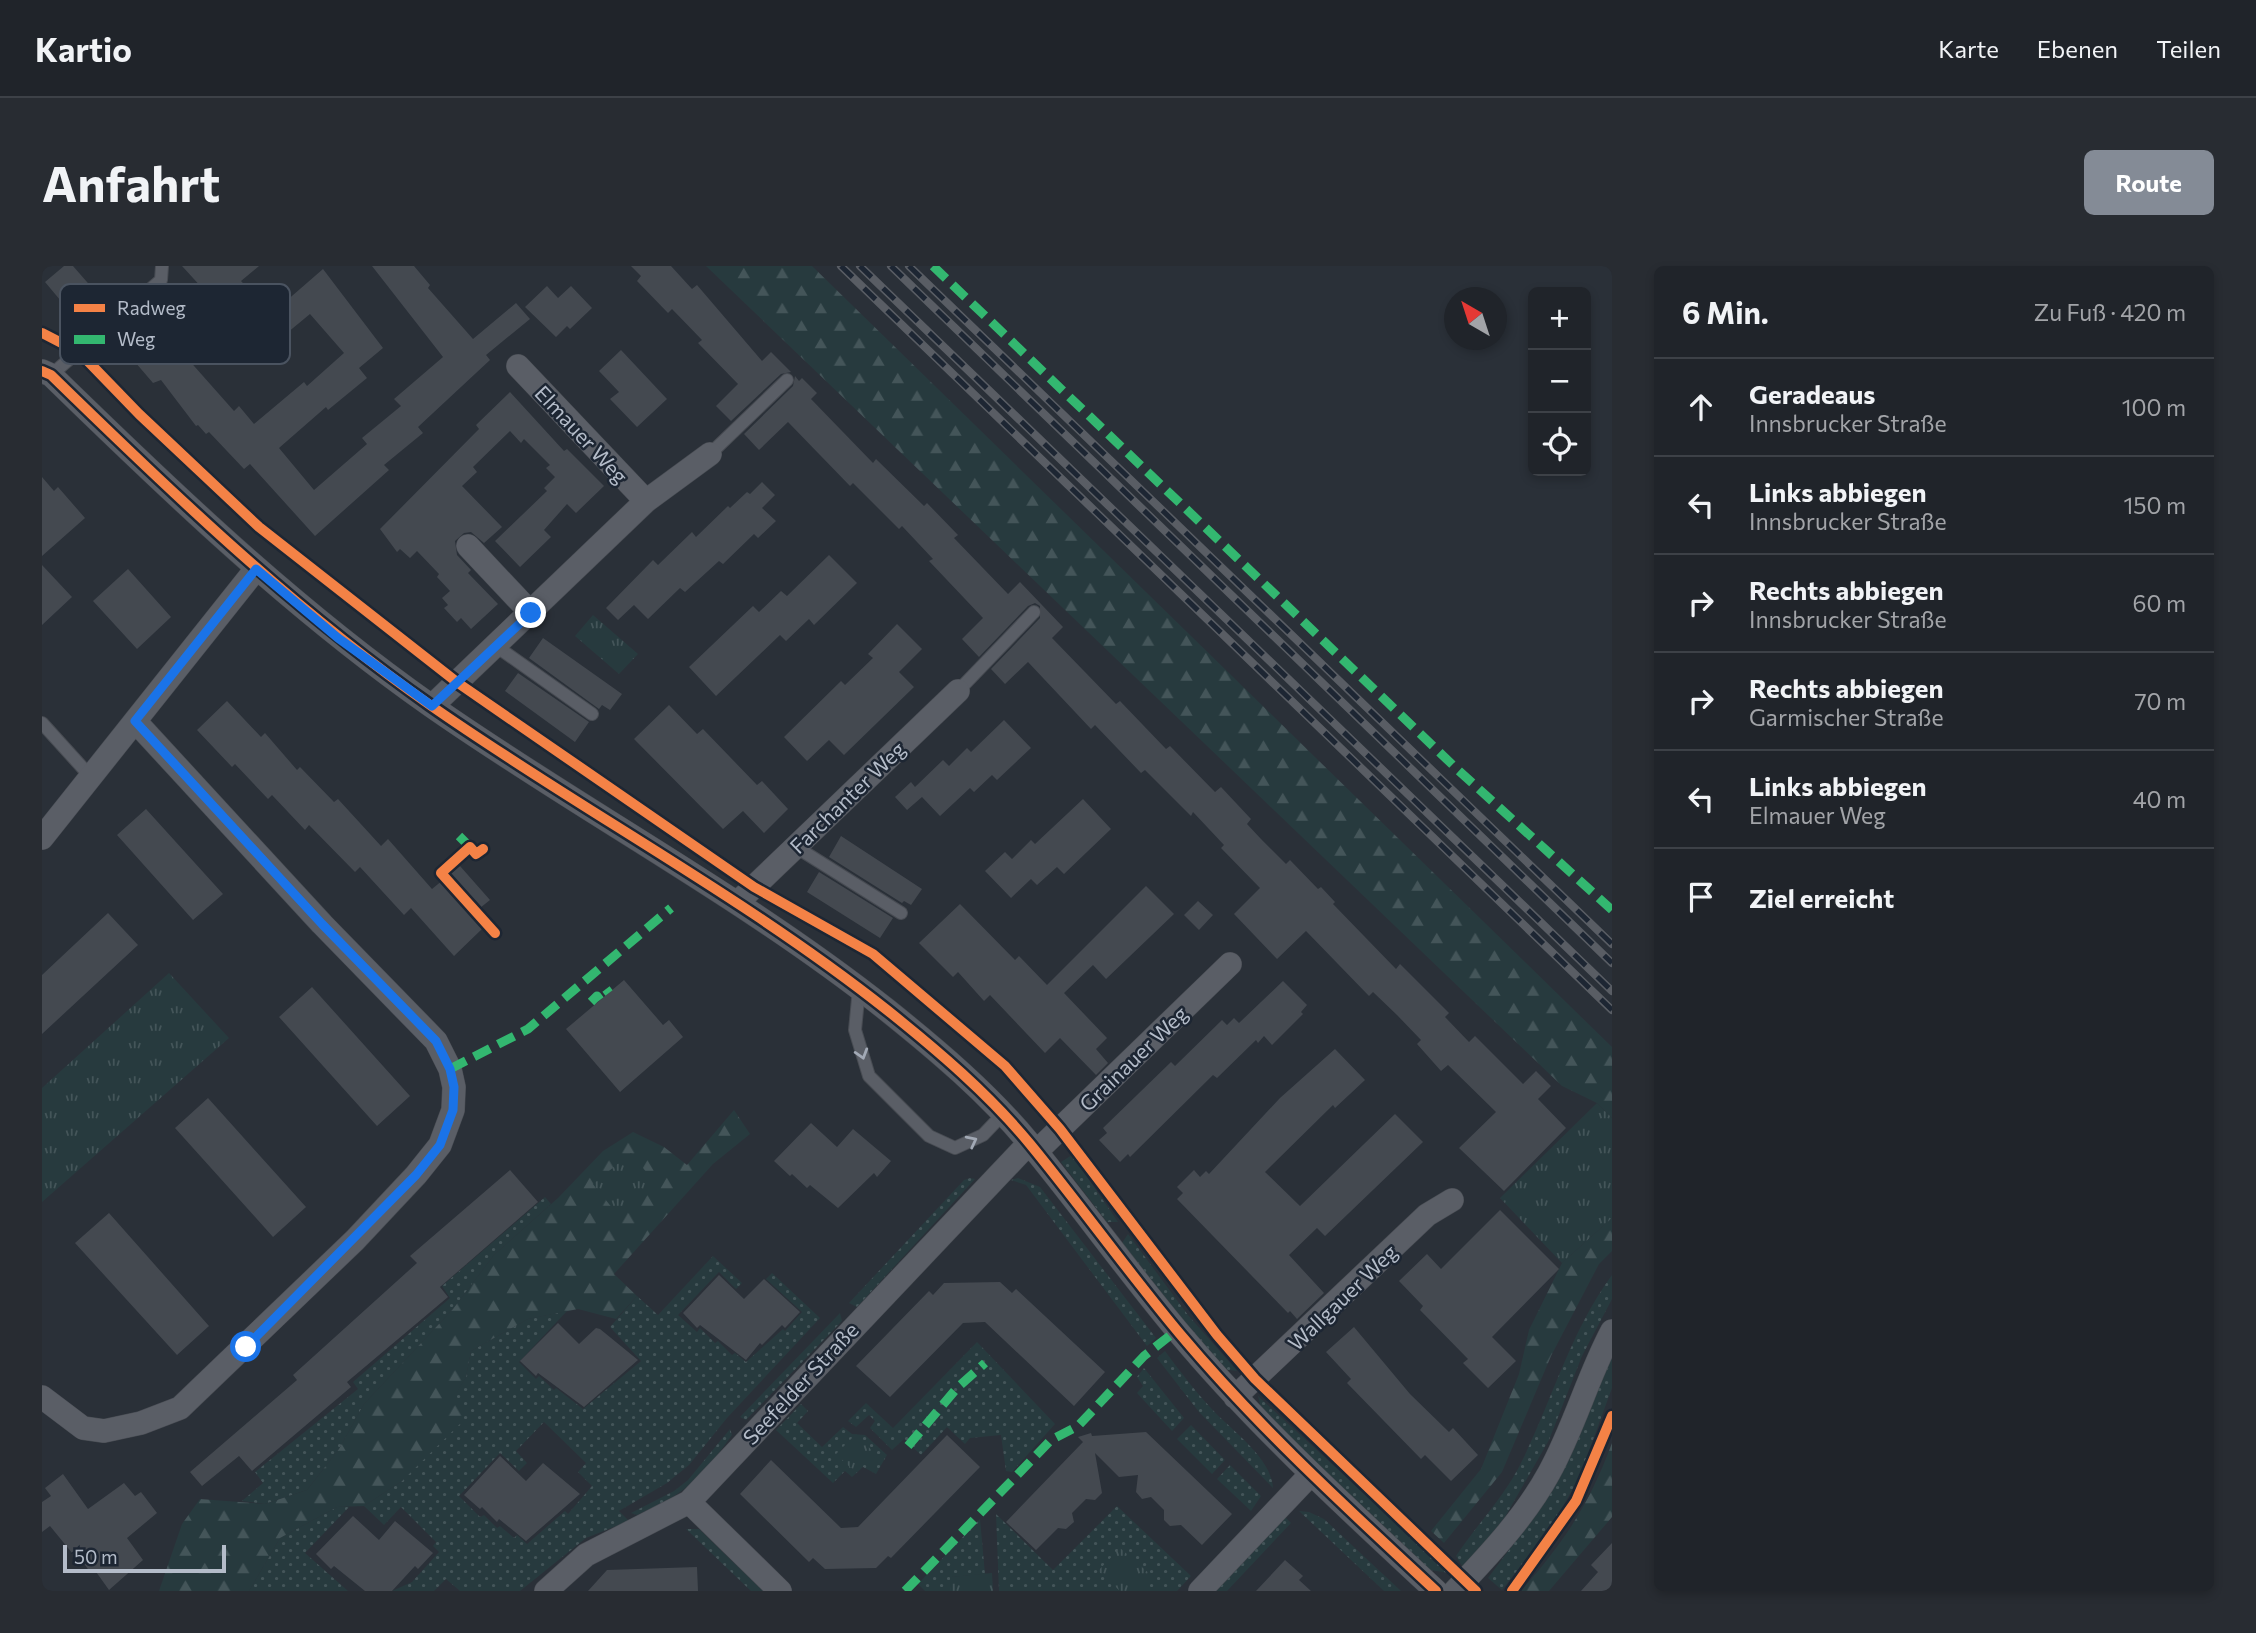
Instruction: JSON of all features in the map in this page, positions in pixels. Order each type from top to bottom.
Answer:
[{"type":"street","name":"Elmauer Weg","points":[[518,366],[646,501]]},
{"type":"street","points":[[46,373],[256,569],[338,638],[432,706],[737,903],[859,989],[938,1053],[1003,1114],[1032,1147],[1177,1330],[1235,1397],[1310,1475],[1436,1591]]},
{"type":"street","name":"Elmauer Weg","points":[[432,706],[646,501],[710,454]]},
{"type":"street","points":[[468,546],[531,613]]},
{"type":"street","points":[[42,838],[256,569]]},
{"type":"street","name":"Farchanter Weg","points":[[737,903],[958,691]]},
{"type":"street","points":[[42,1397],[83,1428],[104,1431],[141,1423],[180,1408],[355,1240],[416,1175],[440,1145],[453,1110],[454,1087],[450,1069],[436,1041],[322,924],[135,721]]},
{"type":"street","name":"Grainauer Weg","points":[[1032,1147],[1230,964]]},
{"type":"street","name":"Seefelder Straße","points":[[546,1591],[586,1555],[689,1502],[1032,1147]]},
{"type":"street","name":"Wallgauer Weg","points":[[1235,1397],[1427,1215],[1452,1200]]},
{"type":"street","points":[[1455,1591],[1501,1541],[1549,1473],[1612,1331]]},
{"type":"street","points":[[1200,1591],[1310,1475]]},
{"type":"street","points":[[689,1502],[780,1591]]},
{"type":"lane","points":[[157,284],[162,280],[162,266]]},
{"type":"lane","points":[[46,373],[60,362]]},
{"type":"lane","points":[[710,454],[787,380]]},
{"type":"lane","points":[[958,691],[1034,612]]},
{"type":"lane","points":[[496,646],[592,714]]},
{"type":"lane","points":[[42,723],[90,776]]},
{"type":"lane","points":[[796,847],[901,913]]},
{"type":"lane","points":[[859,989],[855,1030],[869,1076],[929,1136],[955,1149],[984,1135],[1003,1114]]},
{"type":"green space","points":[[706,266],[812,266],[1612,1047],[1612,1118],[1597,1103],[1562,1086]]},
{"type":"green space","points":[[593,615],[638,654],[619,674],[575,636]]},
{"type":"green space","points":[[169,973],[229,1038],[42,1202],[42,1088]]},
{"type":"green space","points":[[1597,1103],[1612,1118],[1612,1218],[1562,1263],[1500,1198]]},
{"type":"green space","points":[[734,1110],[750,1134],[713,1164],[614,1274],[637,1296],[616,1319],[578,1309],[528,1319],[471,1351],[466,1377],[456,1394],[464,1420],[402,1481],[364,1506],[337,1507],[280,1538],[249,1591],[159,1591],[182,1524],[200,1499],[265,1504],[307,1490],[339,1449],[364,1404],[453,1309],[494,1255],[558,1198],[603,1151],[633,1132],[664,1147],[687,1165]]},
{"type":"green space","points":[[631,1153],[655,1183],[617,1214],[593,1184]]},
{"type":"green space","points":[[1072,1155],[1118,1222],[1107,1222],[1061,1162]]},
{"type":"green space","points":[[1018,1178],[1040,1187],[1156,1338],[1147,1346],[1026,1185],[1011,1180]]},
{"type":"green space","points":[[975,1179],[857,1307],[849,1303],[964,1180]]},
{"type":"green space","points":[[545,1197],[551,1204],[494,1255],[453,1309],[364,1404],[339,1449],[307,1490],[265,1504],[242,1501],[263,1483],[255,1472],[358,1389],[353,1382],[450,1298],[442,1286]]},
{"type":"green space","points":[[1612,1218],[1612,1251],[1599,1264],[1551,1356],[1502,1472],[1444,1543],[1431,1531],[1481,1469],[1519,1374],[1529,1330],[1562,1263]]},
{"type":"green space","points":[[1128,1234],[1188,1315],[1237,1371],[1221,1369],[1180,1322],[1122,1243]]},
{"type":"green space","points":[[713,1256],[742,1283],[736,1289],[719,1272],[678,1315],[697,1332],[700,1328],[715,1343],[718,1341],[732,1355],[735,1353],[746,1362],[783,1329],[785,1331],[802,1312],[766,1279],[772,1273],[820,1318],[727,1418],[689,1465],[667,1483],[619,1511],[629,1521],[586,1538],[520,1591],[460,1591],[446,1579],[434,1591],[392,1591],[412,1582],[439,1552],[433,1546],[436,1542],[401,1507],[384,1525],[364,1506],[402,1481],[466,1377],[471,1351],[528,1319],[567,1311],[519,1362],[536,1379],[539,1376],[554,1390],[556,1388],[583,1409],[641,1361],[610,1327],[637,1296],[658,1315]],"holes":[[[544,1422],[586,1463],[578,1472],[592,1486],[568,1514],[565,1511],[527,1544],[517,1535],[514,1538],[500,1526],[497,1528],[484,1515],[480,1517],[459,1496],[500,1453],[519,1471],[527,1463],[516,1451]]]},
{"type":"green space","points":[[1612,1275],[1612,1299],[1582,1356],[1549,1440],[1501,1524],[1464,1569],[1456,1556],[1516,1472],[1574,1341]]},
{"type":"green space","points":[[840,1313],[842,1321],[746,1420],[740,1417]]},
{"type":"green space","points":[[977,1342],[1055,1424],[1012,1472],[1006,1471],[1001,1435],[970,1438],[965,1444],[947,1427],[921,1455],[904,1439],[892,1450],[870,1428],[875,1421],[869,1415],[856,1427],[848,1421],[866,1403],[893,1428]]},
{"type":"green space","points":[[1612,1348],[1612,1388],[1579,1478],[1551,1527],[1502,1590],[1488,1578],[1542,1506]]},
{"type":"green space","points":[[1165,1351],[1218,1416],[1257,1454],[1271,1476],[1273,1488],[1199,1412],[1157,1358]]},
{"type":"green space","points":[[1144,1368],[1184,1418],[1172,1431],[1137,1393],[1143,1386],[1137,1377]]},
{"type":"green space","points":[[1258,1396],[1450,1573],[1430,1570],[1262,1413]]},
{"type":"green space","points":[[801,1404],[808,1411],[797,1423],[822,1447],[843,1427],[852,1434],[865,1435],[887,1455],[876,1474],[863,1467],[852,1477],[845,1471],[833,1483],[776,1430]]},
{"type":"green space","points":[[1191,1425],[1225,1460],[1212,1474],[1177,1439]]},
{"type":"green space","points":[[730,1429],[732,1435],[711,1463],[691,1483],[654,1507],[637,1515],[631,1513],[674,1491],[688,1480]]},
{"type":"green space","points":[[856,1434],[880,1459],[875,1469],[863,1462],[854,1471],[836,1454]]},
{"type":"green space","points":[[1612,1443],[1612,1517],[1549,1591],[1521,1591],[1574,1522]]},
{"type":"green space","points":[[1230,1465],[1261,1496],[1251,1511],[1217,1479]]},
{"type":"green space","points":[[1117,1506],[1191,1576],[1177,1591],[999,1591],[996,1514],[1053,1570]]},
{"type":"green space","points":[[337,1507],[349,1507],[305,1553],[348,1591],[249,1591],[280,1538]]},
{"type":"green space","points":[[1299,1511],[1324,1519],[1401,1591],[1384,1591]]},
{"type":"green space","points":[[1284,1516],[1291,1523],[1227,1591],[1213,1591]]},
{"type":"green space","points":[[980,1519],[985,1574],[951,1577],[951,1591],[925,1591],[918,1584]]},
{"type":"green space","points":[[686,1529],[699,1529],[763,1591],[751,1591]]},
{"type":"green space","points":[[1120,1548],[1151,1575],[1136,1591],[1120,1591],[1098,1571]]},
{"type":"green space","points":[[992,1573],[993,1591],[951,1591],[950,1577]]},
{"type":"building","points":[[64,266],[73,266],[89,284],[60,284],[60,300],[45,282]]},
{"type":"building","points":[[182,266],[259,266],[241,281],[244,284],[198,284]]},
{"type":"building","points":[[372,266],[414,266],[430,285],[428,288],[473,339],[516,303],[530,319],[486,355],[490,360],[418,427],[423,433],[384,465],[389,470],[315,536],[250,464],[244,469],[209,432],[206,434],[196,426],[161,380],[153,383],[137,364],[192,364],[234,411],[239,406],[254,424],[304,382],[307,386],[344,353],[310,314],[290,331],[290,298],[323,269],[383,348],[359,368],[367,378],[328,410],[326,407],[279,448],[314,490],[367,444],[362,438],[401,406],[394,399],[443,357]]},
{"type":"building","points":[[631,266],[671,266],[692,289],[697,285],[762,361],[771,352],[791,372],[781,374],[731,421],[716,406],[738,384],[698,343],[702,340],[672,309],[668,313],[637,281],[641,276]]},
{"type":"building","points":[[547,286],[558,298],[571,286],[592,308],[570,329],[567,326],[556,337],[525,307]]},
{"type":"building","points":[[621,350],[667,399],[637,427],[610,399],[619,392],[599,371]]},
{"type":"building","points":[[795,376],[799,381],[802,378],[817,393],[811,399],[873,463],[876,459],[924,506],[927,503],[958,535],[954,538],[1008,594],[1020,582],[1063,627],[1052,638],[1116,704],[1120,701],[1166,749],[1170,746],[1215,792],[1221,787],[1251,819],[1247,824],[1261,839],[1286,864],[1290,860],[1318,889],[1321,887],[1335,902],[1333,904],[1396,969],[1400,964],[1449,1013],[1445,1017],[1469,1042],[1475,1036],[1523,1084],[1536,1071],[1551,1086],[1538,1099],[1566,1128],[1504,1191],[1459,1148],[1496,1112],[1448,1065],[1441,1071],[1417,1044],[1421,1040],[1397,1015],[1373,992],[1369,996],[1306,931],[1277,959],[1234,914],[1260,888],[1221,848],[1224,845],[1193,812],[1191,816],[1145,770],[1141,773],[1095,725],[1091,729],[1028,662],[1005,684],[991,669],[1040,618],[1040,606],[1035,603],[1028,606],[979,657],[962,639],[983,618],[929,561],[933,559],[902,526],[899,529],[853,483],[850,486],[788,422],[759,450],[744,434],[793,386]]},
{"type":"building","points":[[510,392],[564,451],[567,449],[604,486],[576,513],[567,504],[544,530],[551,537],[520,567],[495,541],[547,491],[544,488],[555,477],[546,468],[550,465],[524,439],[521,443],[510,431],[473,467],[477,472],[462,486],[502,527],[484,543],[471,532],[464,533],[455,541],[457,555],[471,570],[468,573],[498,604],[471,629],[461,618],[457,622],[444,608],[448,605],[442,598],[450,591],[437,577],[439,574],[417,551],[410,558],[400,549],[397,552],[380,529],[479,429],[476,425]]},
{"type":"building","points":[[42,477],[54,491],[58,487],[85,518],[42,556]]},
{"type":"building","points":[[762,482],[775,495],[762,508],[776,521],[758,538],[754,534],[723,564],[719,561],[685,592],[680,588],[648,619],[634,605],[618,620],[606,608],[653,560],[658,565],[692,532],[696,537],[728,506],[730,508],[747,492],[750,494]]},
{"type":"building","points":[[829,555],[857,583],[814,625],[809,619],[786,641],[780,635],[716,696],[689,667],[753,606],[759,612],[781,591],[787,596]]},
{"type":"building","points":[[42,565],[72,597],[42,625]]},
{"type":"building","points":[[128,569],[171,617],[137,649],[93,601]]},
{"type":"building","points":[[897,624],[922,649],[899,672],[914,687],[844,755],[829,740],[807,761],[784,737],[841,681],[845,685],[873,658],[868,654]]},
{"type":"building","points":[[543,638],[622,694],[610,710],[602,705],[599,709],[529,658]]},
{"type":"building","points":[[518,673],[589,722],[575,742],[505,691]]},
{"type":"building","points":[[227,701],[261,737],[265,733],[297,770],[300,767],[334,802],[338,799],[381,846],[388,839],[432,889],[460,866],[490,900],[470,916],[482,929],[454,956],[411,908],[404,915],[360,867],[355,872],[309,825],[305,830],[272,795],[268,799],[235,764],[232,767],[197,730]]},
{"type":"building","points":[[669,705],[697,734],[703,729],[757,785],[762,781],[788,809],[764,833],[743,811],[723,829],[634,739]]},
{"type":"building","points":[[1004,720],[1031,748],[997,780],[992,775],[974,792],[970,788],[940,816],[922,797],[907,810],[895,797],[911,782],[915,787],[943,760],[949,766],[967,748],[971,752]]},
{"type":"building","points":[[1083,799],[1111,829],[1064,874],[1057,867],[1037,885],[1031,879],[1011,898],[985,871],[1005,852],[1012,859],[1031,840],[1035,844]]},
{"type":"building","points":[[146,809],[223,894],[193,920],[117,835]]},
{"type":"building","points":[[841,836],[922,889],[911,905],[904,901],[902,903],[829,857]]},
{"type":"building","points":[[819,872],[893,918],[880,938],[807,892]]},
{"type":"building","points":[[1146,886],[1174,914],[1106,979],[1093,965],[1064,993],[1107,1038],[1096,1049],[1108,1063],[1096,1075],[1060,1038],[1045,1053],[990,995],[984,1001],[958,972],[953,977],[919,943],[960,904],[1015,960],[1019,956],[1047,985]]},
{"type":"building","points":[[1198,901],[1213,915],[1199,930],[1184,915]]},
{"type":"building","points":[[108,913],[138,945],[42,1034],[42,975]]},
{"type":"building","points":[[624,980],[663,1025],[669,1020],[683,1037],[620,1092],[566,1029]]},
{"type":"building","points":[[1283,981],[1307,1005],[1301,1012],[1303,1014],[1272,1045],[1264,1036],[1258,1043],[1256,1040],[1217,1078],[1213,1075],[1130,1157],[1128,1154],[1120,1162],[1099,1140],[1107,1133],[1103,1128],[1171,1062],[1175,1066],[1222,1020],[1227,1025],[1234,1018],[1239,1023]]},
{"type":"building","points":[[312,987],[410,1096],[377,1126],[279,1017]]},
{"type":"building","points":[[1335,1049],[1365,1080],[1335,1108],[1333,1105],[1265,1172],[1300,1206],[1395,1114],[1423,1142],[1325,1236],[1317,1228],[1289,1255],[1324,1293],[1297,1319],[1290,1311],[1288,1313],[1177,1199],[1183,1193],[1177,1187],[1194,1170],[1200,1177],[1206,1171],[1209,1174],[1280,1098]]},
{"type":"building","points":[[208,1098],[306,1207],[273,1237],[175,1128]]},
{"type":"building","points":[[811,1123],[837,1147],[853,1129],[891,1161],[877,1177],[874,1173],[838,1208],[810,1185],[807,1188],[792,1174],[790,1176],[774,1161]]},
{"type":"building","points":[[510,1170],[538,1202],[440,1287],[448,1297],[347,1382],[351,1387],[252,1471],[239,1456],[202,1486],[190,1472],[297,1380],[293,1375],[417,1263],[410,1256]]},
{"type":"building","points":[[1500,1210],[1559,1269],[1492,1337],[1516,1361],[1488,1388],[1463,1363],[1468,1359],[1420,1310],[1423,1306],[1399,1281],[1427,1254],[1441,1269]]},
{"type":"building","points":[[109,1213],[209,1326],[177,1355],[75,1243]]},
{"type":"building","points":[[719,1275],[744,1299],[764,1279],[800,1312],[785,1328],[782,1325],[762,1345],[760,1343],[746,1360],[700,1325],[697,1328],[683,1313]]},
{"type":"building","points":[[1000,1282],[1012,1293],[1016,1289],[1105,1372],[1074,1406],[985,1322],[963,1323],[890,1397],[856,1366],[929,1291],[933,1295],[944,1283]]},
{"type":"building","points":[[558,1323],[579,1344],[596,1328],[600,1329],[638,1360],[584,1407],[538,1373],[536,1376],[520,1361]]},
{"type":"building","points":[[1354,1327],[1410,1394],[1449,1432],[1453,1428],[1478,1455],[1451,1481],[1425,1455],[1421,1459],[1347,1383],[1351,1379],[1326,1352]]},
{"type":"building","points":[[1146,1432],[1232,1514],[1202,1545],[1181,1525],[1170,1526],[1164,1520],[1164,1510],[1151,1497],[1142,1499],[1136,1492],[1138,1475],[1119,1477],[1095,1453],[1102,1493],[1095,1500],[1086,1499],[1072,1513],[1074,1522],[1066,1529],[1058,1528],[1036,1550],[1006,1522],[1083,1442],[1078,1437],[1091,1433],[1092,1436]]},
{"type":"building","points":[[947,1435],[980,1467],[891,1558],[888,1556],[876,1568],[825,1569],[813,1558],[809,1562],[740,1494],[771,1460],[841,1528],[858,1527]]},
{"type":"building","points":[[500,1456],[526,1481],[543,1463],[580,1494],[526,1541],[464,1495]]},
{"type":"building","points":[[63,1474],[88,1509],[124,1483],[135,1496],[141,1492],[157,1513],[127,1538],[143,1560],[109,1590],[94,1569],[90,1572],[50,1526],[42,1532],[42,1502],[51,1496],[45,1488]]},
{"type":"building","points":[[353,1516],[379,1540],[395,1521],[433,1553],[418,1569],[415,1566],[392,1591],[365,1591],[334,1566],[331,1569],[316,1554]]},
{"type":"building","points":[[1612,1543],[1612,1591],[1581,1591],[1598,1572],[1591,1565]]},
{"type":"building","points":[[1285,1560],[1303,1576],[1299,1580],[1311,1591],[1256,1591]]},
{"type":"building","points":[[697,1567],[698,1591],[588,1591],[607,1570]]},
{"type":"railway","points":[[841,266],[1612,1010]]},
{"type":"railway","points":[[860,266],[1612,991]]},
{"type":"railway","points":[[891,266],[1612,963]]},
{"type":"railway","points":[[909,266],[1612,944]]},
{"type":"marked path","points":[[933,266],[1458,770],[1612,910]]},
{"type":"marked path","points":[[459,836],[470,847]]},
{"type":"marked path","points":[[450,1069],[528,1029],[671,908]]},
{"type":"marked path","points":[[606,989],[609,993]]},
{"type":"marked path","points":[[591,1002],[597,996],[600,1000]]},
{"type":"marked path","points":[[905,1591],[1051,1440],[1078,1426],[1144,1356],[1177,1330]]},
{"type":"marked path","points":[[908,1446],[957,1388],[985,1363]]},
{"type":"cycle path","points":[[42,333],[60,342]]},
{"type":"cycle path","points":[[91,364],[139,414],[259,527],[458,683],[754,887],[873,954],[1005,1066],[1060,1129],[1217,1335],[1255,1379],[1476,1591]]},
{"type":"cycle path","points":[[42,371],[51,375],[234,548],[379,668],[487,744],[776,929],[887,1010],[943,1057],[980,1090],[1014,1126],[1161,1311],[1240,1402],[1436,1591]]},
{"type":"cycle path","points":[[483,849],[476,854],[470,847],[441,873],[495,933]]},
{"type":"cycle path","points":[[1512,1591],[1576,1501],[1612,1416]]},
{"type":"route","points":[[246,1347],[355,1240],[416,1175],[440,1145],[453,1110],[454,1087],[450,1069],[436,1041],[322,924],[135,721],[256,569],[338,638],[432,706],[531,613]]}]
